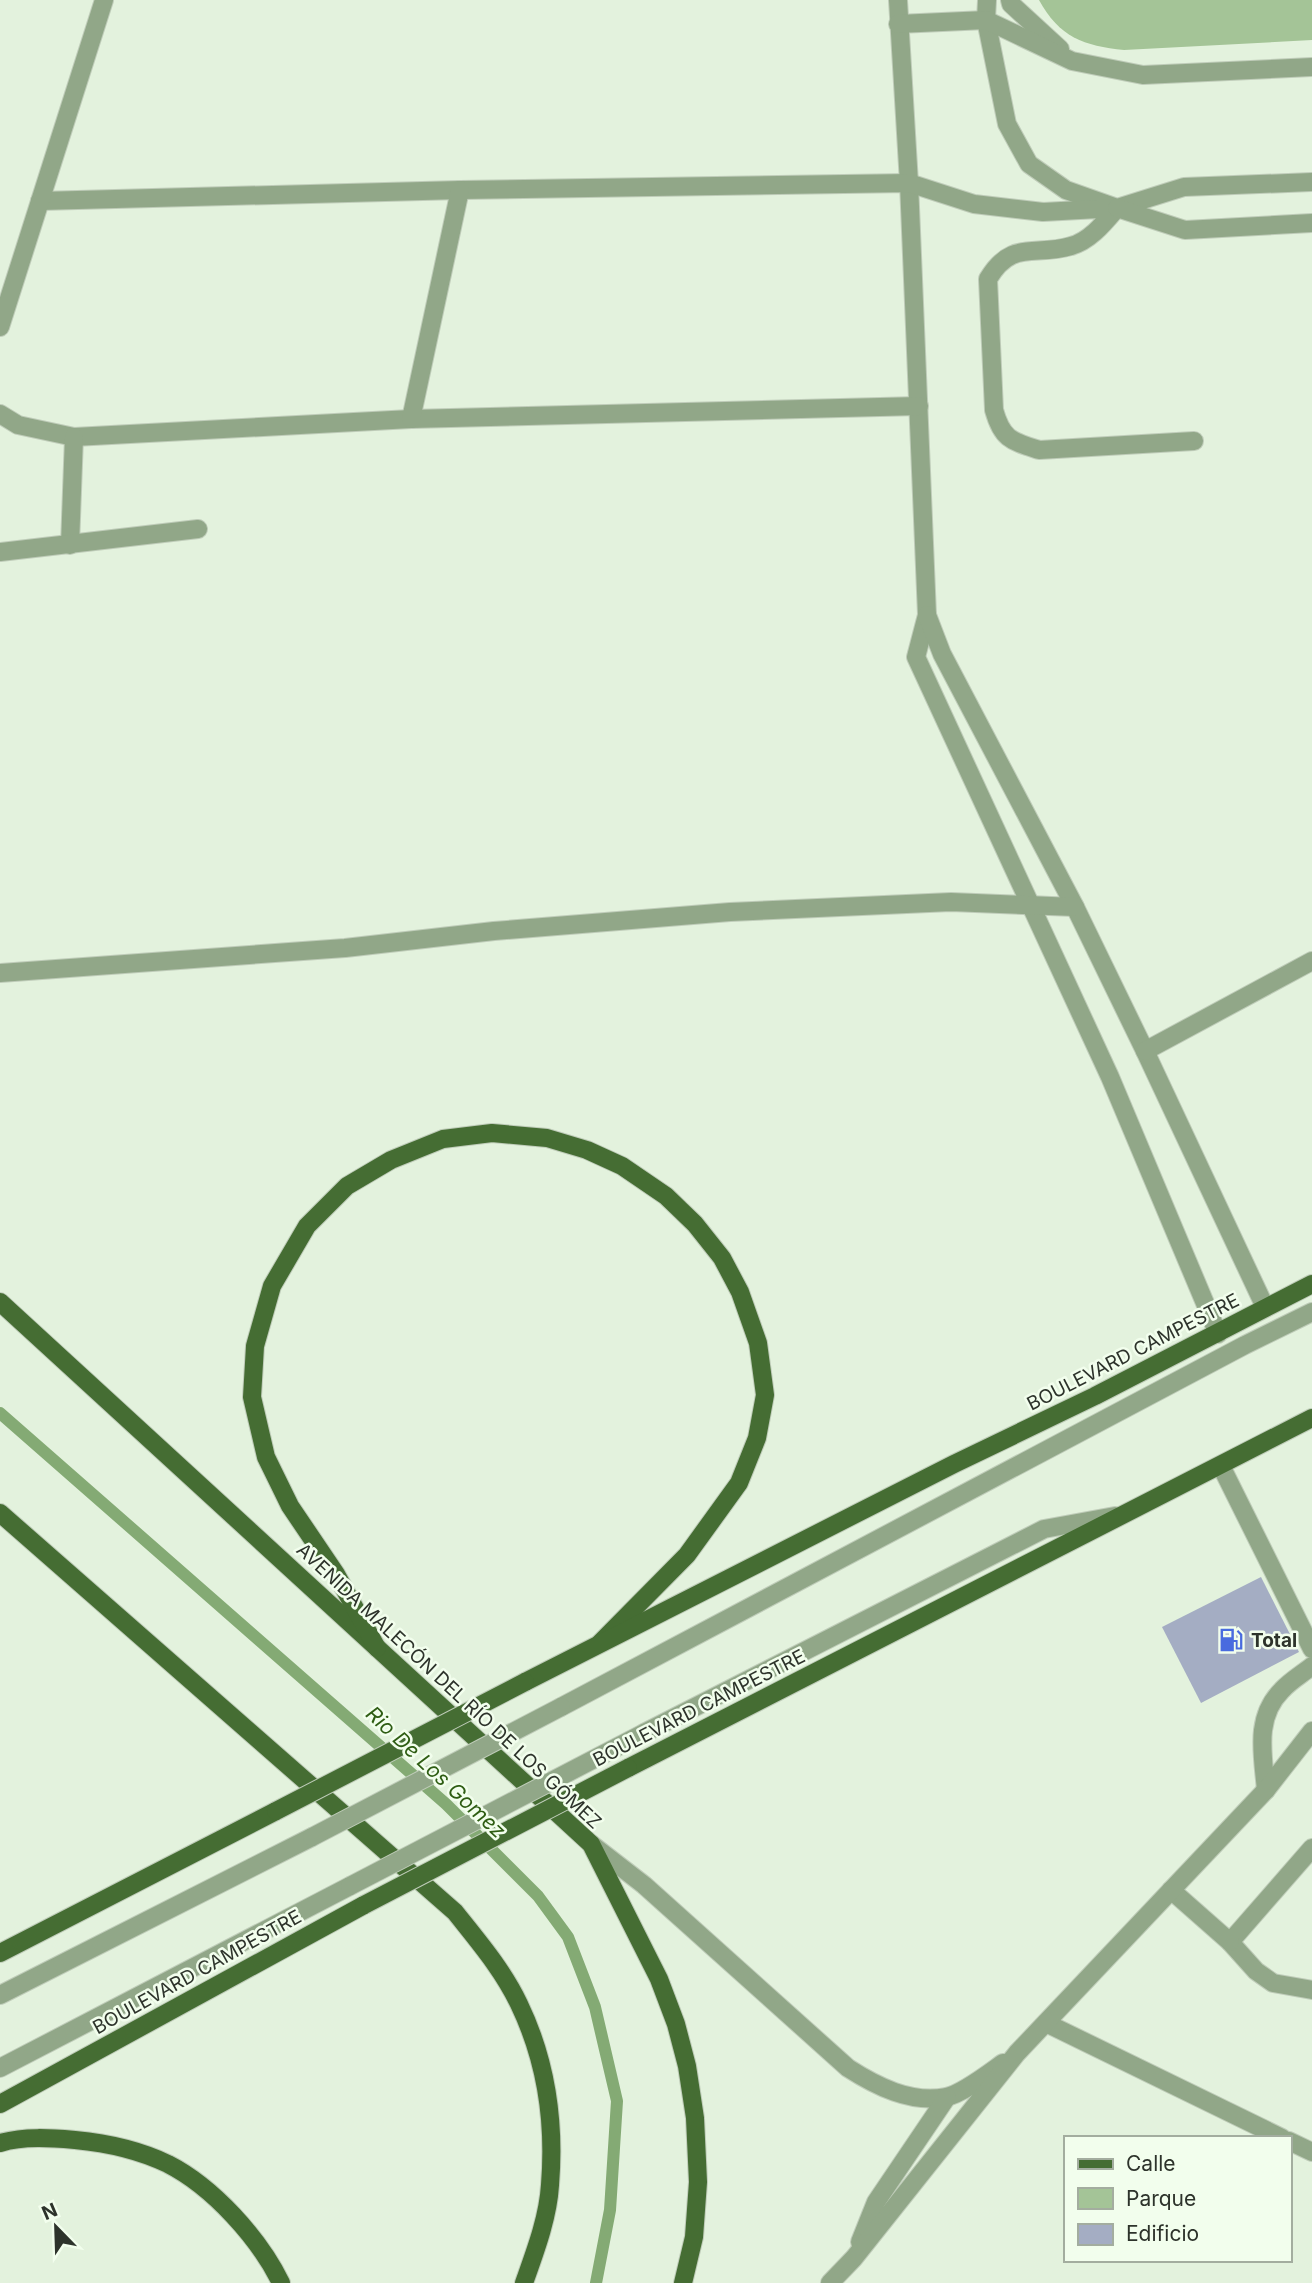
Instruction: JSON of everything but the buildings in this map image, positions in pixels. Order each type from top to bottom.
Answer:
[{"type":"main road","points":[[377,1647],[336,1574],[290,1506],[266,1457],[251,1397],[255,1346],[272,1286],[307,1226],[347,1186],[391,1160],[443,1139],[492,1133],[547,1138],[587,1150],[622,1166],[666,1196],[695,1224],[722,1258],[740,1292],[758,1343],[765,1395],[757,1438],[739,1483],[687,1555],[600,1643]]},
{"type":"main road","name":"BOULEVARD CAMPESTRE","points":[[2,1947],[276,1811],[600,1643],[1218,1334],[1312,1284]]},
{"type":"main road","name":"AVENIDA MALECÓN DEL RÍO DE LOS GÓMEZ","points":[[0,1303],[591,1844],[659,1979],[676,2024],[687,2066],[695,2118],[698,2182],[694,2237],[683,2283]]},
{"type":"main road","name":"BOULEVARD CAMPESTRE","points":[[0,2104],[364,1905],[1312,1418]]},
{"type":"main road","points":[[4,1517],[455,1912],[494,1962],[519,2003],[541,2060],[552,2127],[550,2188],[536,2249],[524,2283]]},
{"type":"main road","points":[[0,2143],[52,2138],[85,2141],[117,2146],[169,2165],[218,2201],[250,2232],[268,2257],[281,2283]]},
{"type":"street","points":[[0,327],[104,0]]},
{"type":"street","points":[[898,0],[909,183],[927,615],[916,657],[1110,1077],[1218,1334]]},
{"type":"street","points":[[987,0],[986,20],[1007,124],[1029,164],[1066,190],[1185,230],[1312,223]]},
{"type":"street","points":[[1011,1],[1072,61]]},
{"type":"street","points":[[898,24],[986,20],[1072,61],[1143,75],[1312,67]]},
{"type":"street","points":[[40,201],[460,190],[909,183],[974,205],[1043,212],[1117,208],[1184,187],[1312,182]]},
{"type":"street","points":[[411,419],[460,190]]},
{"type":"street","points":[[1117,208],[1100,229],[1072,246],[1017,252],[998,263],[988,279],[994,410],[999,430],[1016,442],[1039,450],[1194,441]]},
{"type":"street","points":[[0,414],[18,425],[74,437],[411,419],[919,406]]},
{"type":"street","points":[[69,545],[74,437]]},
{"type":"street","points":[[0,552],[198,529]]},
{"type":"street","points":[[927,615],[942,654],[1075,907],[1265,1307]]},
{"type":"street","points":[[976,787],[1004,774]]},
{"type":"street","points":[[0,973],[345,948],[494,931],[730,912],[951,902],[1075,907]]},
{"type":"street","points":[[1145,1051],[1312,961]]},
{"type":"street","points":[[0,1995],[312,1837],[1312,1312]]},
{"type":"street","points":[[1221,1466],[1312,1649]]},
{"type":"street","points":[[0,2068],[644,1733],[1044,1529],[1123,1514]]},
{"type":"street","points":[[1266,1790],[1261,1734],[1269,1711],[1280,1691],[1312,1666]]},
{"type":"street","points":[[830,2283],[854,2259],[1017,2053],[1266,1790],[1312,1731]]},
{"type":"street","points":[[591,1844],[644,1885],[848,2068],[874,2084],[900,2094],[947,2097]]},
{"type":"street","points":[[1230,1942],[1312,1848]]},
{"type":"street","points":[[1171,1891],[1230,1942],[1256,1972],[1273,1983],[1312,1990]]},
{"type":"street","points":[[1046,2023],[1278,2136]]},
{"type":"street","points":[[854,2259],[876,2202],[947,2097],[1017,2053]]},
{"type":"street","points":[[1291,2142],[1312,2152]]},
{"type":"green space","points":[[1039,0],[1312,0],[1312,40],[1124,50],[1110,48],[1085,42],[1064,31]]},
{"type":"waterway","name":"Rio De Los Gomez","points":[[0,1413],[446,1804],[538,1896],[568,1937],[595,2007],[617,2101],[610,2210],[596,2283]]},
{"type":"place","name":"Total","points":[[1231,1640]]}]
